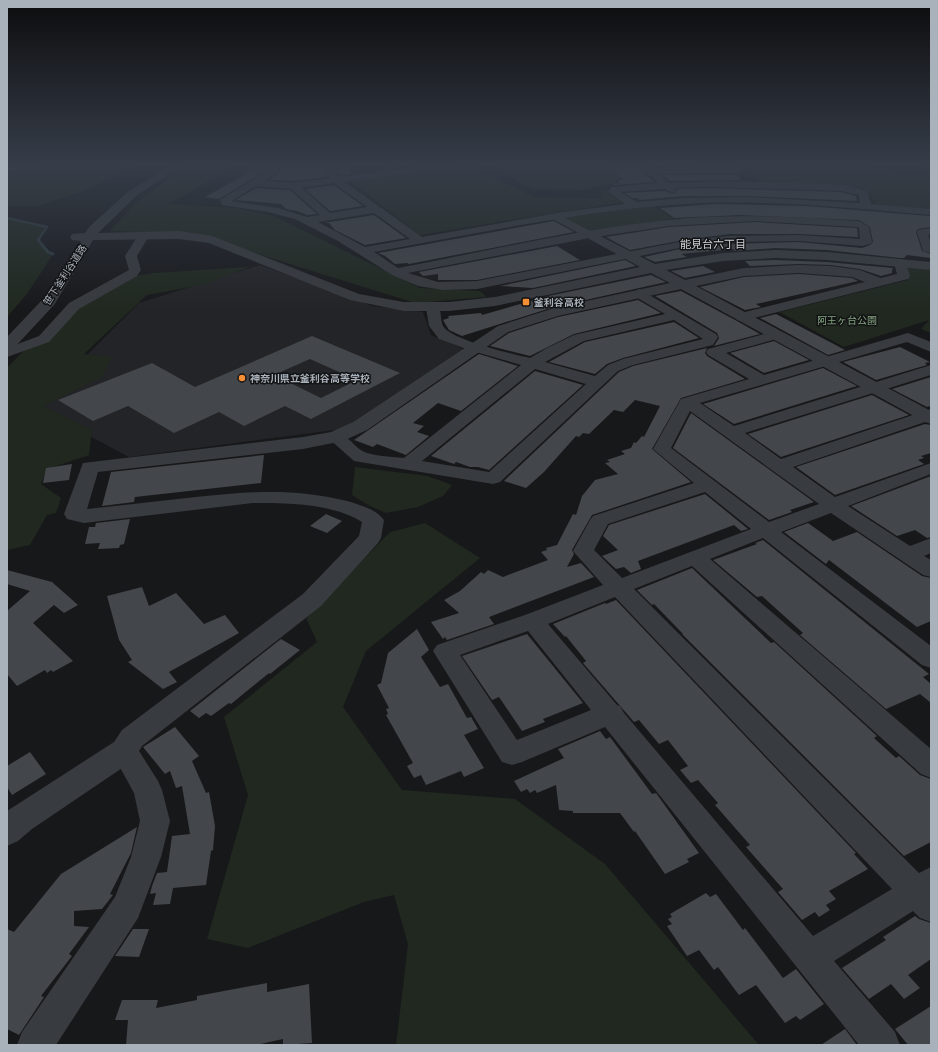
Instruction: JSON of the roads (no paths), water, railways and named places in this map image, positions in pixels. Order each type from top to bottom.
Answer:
[{"type":"street","name":"笹下釜利谷道路","points":[[7,346],[49,302],[60,286],[86,226],[102,212]]},
{"type":"street","name":"笹下釜利谷道路","points":[[7,334],[25,317],[82,237],[94,229],[111,212]]},
{"type":"street","points":[[286,212],[308,220],[362,251],[385,267],[396,272],[431,285],[462,286],[689,243],[730,239],[799,238],[862,244],[866,242],[864,227],[859,224],[789,219],[708,220],[646,226],[589,235],[396,272]]},
{"type":"street","points":[[323,212],[328,217]]},
{"type":"street","points":[[308,220],[358,212]]},
{"type":"street","points":[[381,212],[420,241]]},
{"type":"street","points":[[362,251],[588,212]]},
{"type":"street","points":[[698,212],[748,254]]},
{"type":"street","points":[[557,217],[625,255],[930,416]]},
{"type":"street","points":[[931,231],[922,232],[927,249],[931,250]]},
{"type":"street","points":[[82,237],[179,235],[212,240],[355,297],[392,306],[433,308],[477,305],[654,269],[748,254],[820,255],[931,266]]},
{"type":"street","points":[[7,353],[44,339],[74,306],[133,273],[135,270],[130,256],[143,236]]},
{"type":"street","points":[[742,317],[904,276],[900,263]]},
{"type":"street","points":[[7,831],[22,819],[124,751],[132,738],[312,600],[370,538],[373,520],[365,513],[351,508],[279,496],[253,497],[84,516],[75,514],[90,467],[303,443],[336,437],[360,426],[474,347],[503,329],[523,321],[554,312],[680,284],[744,272],[799,269],[855,273],[878,282]]},
{"type":"street","points":[[336,437],[360,457],[493,478],[613,368],[628,362],[708,342],[711,337],[638,293]]},
{"type":"street","points":[[433,308],[436,326],[444,336],[474,347],[597,382]]},
{"type":"street","points":[[408,464],[532,364],[552,351],[579,338],[676,316]]},
{"type":"street","points":[[762,380],[713,352],[775,335]]},
{"type":"street","points":[[926,649],[766,531],[662,449],[687,402],[908,338],[931,348]]},
{"type":"street","points":[[732,432],[931,370]]},
{"type":"street","points":[[687,402],[732,432],[833,505],[931,570]]},
{"type":"street","points":[[779,466],[930,416]]},
{"type":"street","points":[[611,713],[512,754],[445,651],[533,621],[695,557],[931,468]]},
{"type":"street","points":[[707,485],[600,520],[583,551],[926,894],[810,957]]},
{"type":"street","points":[[908,555],[931,545]]},
{"type":"street","points":[[695,557],[931,766]]},
{"type":"street","points":[[533,621],[611,713],[882,1045]]},
{"type":"street","points":[[35,1045],[127,907],[146,857],[155,821],[148,790],[124,751]]},
{"type":"waterway","points":[[7,218],[47,227],[38,240]]},
{"type":"waterway","points":[[38,240],[48,252],[53,254]]},
{"type":"place","name":"釜利谷高校","points":[[526,302]]},
{"type":"place","name":"神奈川県立釜利谷高等学校","points":[[242,378]]},
{"type":"district","name":"能見台六丁目","points":[[713,244]]},
{"type":"park label","name":"阿王ヶ台公園","points":[[847,320]]}]
